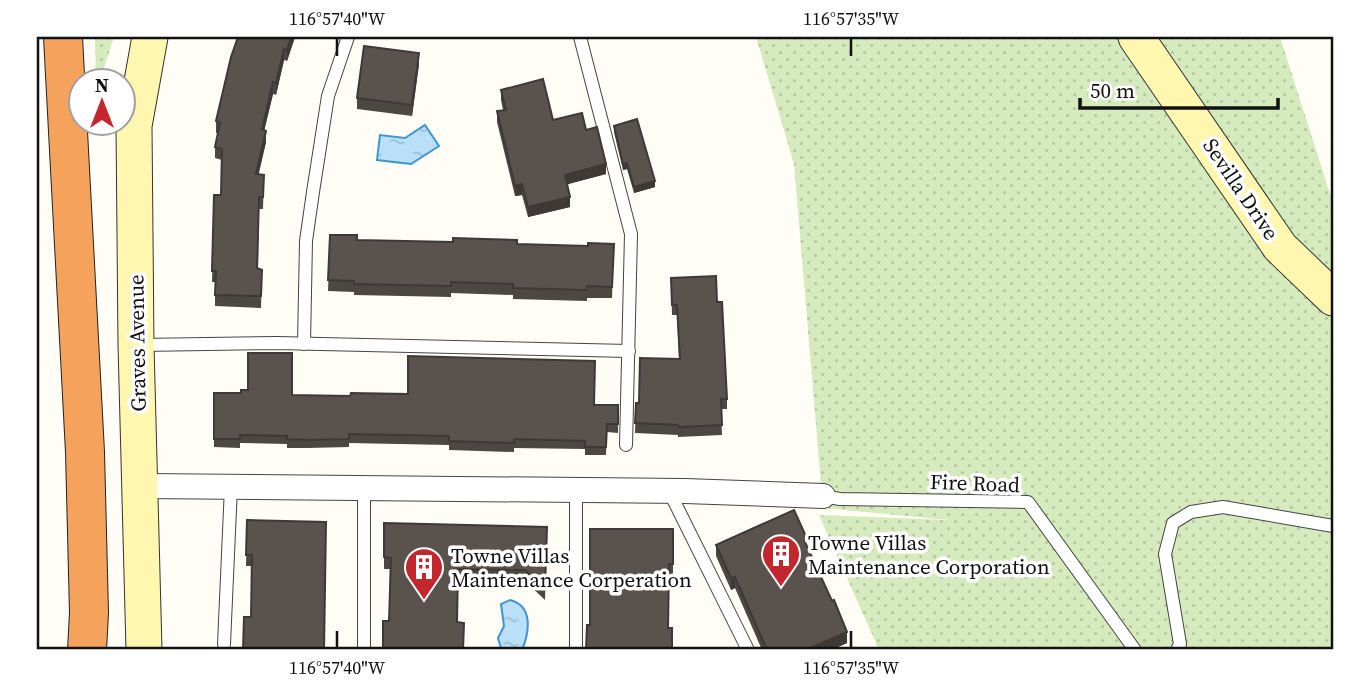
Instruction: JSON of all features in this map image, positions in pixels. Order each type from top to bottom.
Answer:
[{"type":"highway","points":[[63,37],[85,452],[89,613],[87,650]]},
{"type":"street","name":"Graves Avenue","points":[[144,650],[142,486],[136,345],[134,126],[150,37]]},
{"type":"street","name":"Sevilla Drive","points":[[1136,37],[1280,247],[1333,298]]},
{"type":"street","points":[[142,486],[669,491],[823,496]]},
{"type":"lane","points":[[304,344],[306,241],[313,192],[328,96],[348,37]]},
{"type":"lane","points":[[580,37],[631,234],[626,444]]},
{"type":"lane","points":[[136,345],[304,344],[629,351]]},
{"type":"lane","points":[[224,644],[232,487]]},
{"type":"lane","points":[[364,489],[364,650]]},
{"type":"lane","points":[[576,491],[576,647]]},
{"type":"lane","points":[[669,491],[748,650]]},
{"type":"lane","name":"Fire Road","points":[[823,496],[840,499],[1028,502],[1135,650]]},
{"type":"lane","points":[[1177,650],[1180,644],[1165,554],[1173,523],[1191,512],[1223,507],[1333,526]]},
{"type":"green space","points":[[95,37],[114,37],[105,66],[96,66]]},
{"type":"green space","points":[[756,37],[1280,37],[1333,203],[1333,650],[879,650],[819,515],[949,520],[823,508],[794,164]]},
{"type":"water","points":[[425,125],[439,146],[411,164],[377,160],[380,135],[405,138]]},
{"type":"water","points":[[510,600],[523,608],[528,621],[522,650],[501,648],[498,638],[504,626],[501,604]]},
{"type":"building","points":[[238,37],[291,37],[287,50],[284,49],[276,83],[273,82],[262,129],[266,131],[256,174],[264,175],[263,197],[259,197],[257,268],[262,270],[261,296],[215,295],[216,271],[212,271],[214,195],[221,195],[222,149],[215,147],[220,123],[216,121]]},
{"type":"building","points":[[364,46],[419,53],[412,105],[357,98]]},
{"type":"building","points":[[543,79],[553,120],[582,113],[586,130],[597,127],[606,164],[565,175],[570,197],[528,207],[522,184],[515,186],[497,111],[506,110],[501,90]]},
{"type":"building","points":[[637,119],[655,181],[634,187],[627,163],[623,164],[614,126]]},
{"type":"building","points":[[330,235],[357,235],[357,240],[453,242],[453,238],[517,240],[517,244],[614,244],[612,287],[587,286],[587,290],[513,288],[513,284],[354,284],[354,281],[328,280]]},
{"type":"building","points":[[716,276],[717,302],[722,302],[727,399],[721,399],[722,425],[678,427],[635,423],[636,403],[639,403],[640,358],[680,359],[677,305],[672,305],[671,278]]},
{"type":"building","points":[[248,353],[292,353],[292,395],[408,394],[408,356],[595,361],[594,405],[618,405],[618,424],[607,424],[606,447],[585,447],[585,441],[449,441],[449,436],[349,434],[349,439],[308,440],[287,439],[287,436],[240,435],[240,439],[214,439],[214,393],[241,393],[241,390],[248,390]]},
{"type":"building","name":"Towne Villas Maintenance Corporation","points":[[794,510],[808,541],[805,542],[847,632],[806,650],[767,650],[735,577],[731,578],[716,545]]},
{"type":"building","points":[[247,520],[326,522],[324,650],[243,650],[244,617],[251,617],[252,555],[246,555]]},
{"type":"building","name":"Towne Villas Maintenance Corperation","points":[[384,523],[547,527],[545,589],[525,570],[458,569],[457,622],[464,623],[463,650],[383,650],[383,621],[389,621],[391,558],[384,557]]},
{"type":"building","points":[[590,529],[673,529],[673,564],[669,564],[668,628],[672,628],[672,650],[586,650],[587,625],[590,625]]},
{"type":"place","name":"Towne Villas Maintenance Corporation","points":[[781,588]]},
{"type":"place","name":"Towne Villas Maintenance Corperation","points":[[424,601]]}]
